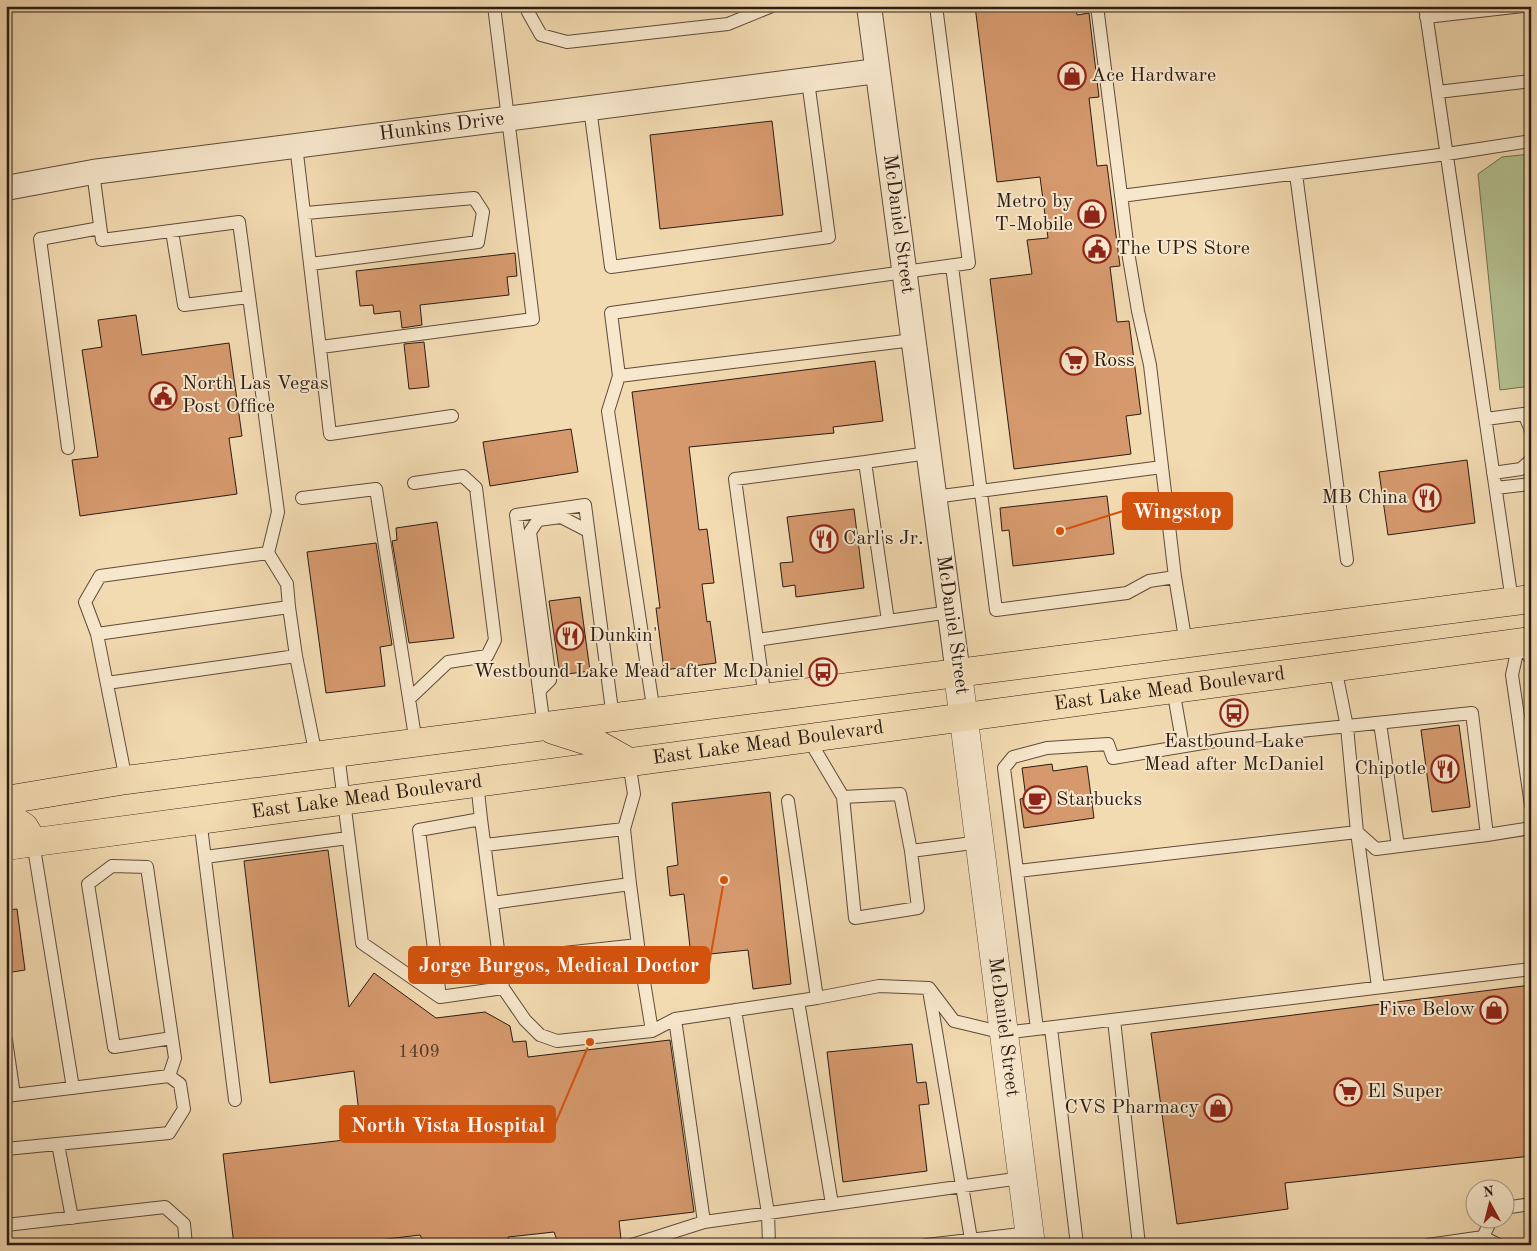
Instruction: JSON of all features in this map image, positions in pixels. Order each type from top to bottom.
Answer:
[{"type":"main road","points":[[6,800],[126,780],[1521,600],[1527,647]]},
{"type":"main road","name":"East Lake Mead Boulevard","points":[[6,846],[1335,667],[1527,647]]},
{"type":"main road","points":[[544,727],[597,744],[629,762]]},
{"type":"main road","points":[[6,815],[24,826],[33,842]]},
{"type":"street","name":"McDaniel Street","points":[[868,6],[964,718],[1030,1239]]},
{"type":"street","name":"Hunkins Drive","points":[[6,188],[93,172],[508,117],[877,71]]},
{"type":"lane","points":[[321,347],[534,319],[494,6]]},
{"type":"lane","points":[[528,6],[528,12],[541,35],[567,42],[728,24],[772,6]]},
{"type":"lane","points":[[654,713],[608,412],[620,376],[611,313],[904,274],[970,263],[936,6]]},
{"type":"lane","points":[[1096,6],[1138,311],[1150,364],[1175,577],[1186,644]]},
{"type":"lane","points":[[1521,600],[1493,473],[1426,12],[1523,6]]},
{"type":"lane","points":[[590,108],[612,267],[829,237],[808,81]]},
{"type":"lane","points":[[1438,92],[1531,81]]},
{"type":"lane","points":[[1121,196],[1447,154],[1531,141]]},
{"type":"lane","points":[[296,145],[306,213],[330,434],[452,416]]},
{"type":"lane","points":[[93,172],[102,240],[238,222],[278,512],[268,553],[287,584],[296,656],[343,800],[362,943],[440,997],[503,988]]},
{"type":"lane","points":[[1296,174],[1347,560]]},
{"type":"lane","points":[[306,213],[474,198],[483,212],[478,242],[311,264]]},
{"type":"lane","points":[[68,448],[40,239],[100,228]]},
{"type":"lane","points":[[172,231],[184,305],[248,297]]},
{"type":"lane","points":[[952,266],[996,610],[1127,593],[1149,581],[1175,577]]},
{"type":"lane","points":[[620,376],[913,340]]},
{"type":"lane","points":[[1486,419],[1527,414],[1531,430]]},
{"type":"lane","points":[[765,699],[735,479],[928,453]]},
{"type":"lane","points":[[1493,473],[1521,469],[1531,460]]},
{"type":"lane","points":[[864,462],[888,621]]},
{"type":"lane","points":[[934,497],[1162,467]]},
{"type":"lane","points":[[409,699],[448,662],[487,656],[495,640],[476,488],[463,476],[414,483]]},
{"type":"lane","points":[[1496,488],[1528,486]]},
{"type":"lane","points":[[302,498],[376,489],[416,743]]},
{"type":"lane","points":[[544,727],[516,514],[585,505],[614,718]]},
{"type":"lane","points":[[539,691],[550,680],[530,532],[538,520],[561,517],[588,531]]},
{"type":"lane","points":[[126,780],[97,634],[85,602],[100,576],[268,553]]},
{"type":"lane","points":[[97,634],[289,607]]},
{"type":"lane","points":[[757,640],[950,612]]},
{"type":"lane","points":[[1527,647],[1512,675],[1531,805]]},
{"type":"lane","points":[[107,683],[296,656]]},
{"type":"lane","points":[[1335,667],[1347,727],[1357,832],[1378,987]]},
{"type":"lane","points":[[1174,689],[1183,746]]},
{"type":"lane","points":[[1037,1029],[1004,768],[1013,757],[1047,748],[1108,744],[1113,758],[1233,738],[1472,713],[1487,835]]},
{"type":"lane","points":[[1380,723],[1398,846]]},
{"type":"lane","points":[[808,738],[843,797],[855,918],[918,908],[912,851],[900,794],[843,797]]},
{"type":"lane","points":[[629,762],[634,794],[624,829],[638,945],[652,1031]]},
{"type":"lane","points":[[477,782],[503,988],[525,1020],[540,1035],[557,1040],[652,1031],[675,1019],[817,998],[878,986],[929,988]]},
{"type":"lane","points":[[788,801],[817,998]]},
{"type":"lane","points":[[200,819],[235,1100]]},
{"type":"lane","points":[[440,997],[419,830],[481,819]]},
{"type":"lane","points":[[1018,871],[1357,832],[1376,849],[1531,828]]},
{"type":"lane","points":[[484,845],[624,829]]},
{"type":"lane","points":[[205,858],[348,838]]},
{"type":"lane","points":[[33,842],[73,1088]]},
{"type":"lane","points":[[912,851],[980,842]]},
{"type":"lane","points":[[169,1076],[175,1058],[147,867],[112,866],[88,884],[114,1047],[172,1038]]},
{"type":"lane","points":[[492,903],[630,884]]},
{"type":"lane","points":[[499,960],[638,945]]},
{"type":"lane","points":[[929,988],[954,1021],[1004,1033],[1531,969]]},
{"type":"lane","points":[[929,988],[971,1240]]},
{"type":"lane","points":[[798,1001],[832,1204]]},
{"type":"lane","points":[[735,1010],[768,1213],[770,1245]]},
{"type":"lane","points":[[675,1019],[704,1222]]},
{"type":"lane","points":[[1114,1020],[1139,1245]]},
{"type":"lane","points":[[1051,1028],[1077,1245]]},
{"type":"lane","points":[[6,1040],[10,1095],[169,1076],[180,1084],[184,1110],[169,1133],[6,1149]]},
{"type":"lane","points":[[58,1144],[72,1218]]},
{"type":"lane","points":[[632,1245],[704,1222],[1022,1178]]},
{"type":"lane","points":[[1514,1207],[1531,1204]]},
{"type":"lane","points":[[6,1225],[165,1208],[184,1224],[186,1245]]},
{"type":"lane","points":[[1483,1237],[1487,1228]]},
{"type":"lane","points":[[1428,1245],[1483,1237],[1500,1245]]},
{"type":"lane","points":[[926,1245],[971,1240],[1030,1239]]},
{"type":"green space","points":[[1531,154],[1531,386],[1500,390],[1478,174],[1502,157]]},
{"type":"building","points":[[975,6],[1076,6],[1077,15],[1089,13],[1099,97],[1089,98],[1097,166],[1107,165],[1120,266],[1110,267],[1117,322],[1129,321],[1141,414],[1126,416],[1131,454],[1014,469],[990,279],[1032,274],[1027,240],[1048,238],[1040,177],[997,182]]},
{"type":"building","points":[[772,121],[783,215],[660,229],[650,135]]},
{"type":"building","points":[[515,253],[517,276],[507,277],[509,295],[420,305],[422,325],[402,328],[400,311],[374,314],[373,305],[360,306],[356,271]]},
{"type":"building","name":"North Las Vegas Post Office","points":[[136,315],[142,355],[229,343],[242,436],[229,438],[237,494],[80,516],[72,460],[98,457],[82,350],[102,347],[98,320]]},
{"type":"building","points":[[424,342],[429,387],[409,389],[404,344]]},
{"type":"building","points":[[875,361],[883,421],[833,427],[834,433],[689,447],[699,530],[707,529],[714,583],[702,584],[707,622],[710,621],[716,663],[664,670],[656,608],[660,608],[632,392]]},
{"type":"building","points":[[571,429],[578,472],[490,486],[483,442]]},
{"type":"building","name":"MB China","points":[[1467,460],[1475,523],[1388,535],[1379,472]]},
{"type":"building","points":[[1107,496],[1114,554],[1013,566],[1009,530],[1002,531],[1000,508]]},
{"type":"building","name":"Carl's Jr.","points":[[854,509],[864,588],[796,597],[795,585],[783,587],[780,563],[793,562],[787,517]]},
{"type":"building","points":[[437,522],[454,638],[409,643],[392,541],[397,540],[396,528]]},
{"type":"building","points":[[376,543],[392,645],[380,647],[385,686],[326,693],[307,552]]},
{"type":"building","name":"Dunkin'","points":[[580,597],[590,671],[560,675],[549,601]]},
{"type":"building","name":"Chipotle","points":[[1459,725],[1470,807],[1432,812],[1421,730]]},
{"type":"building","points":[[1052,764],[1053,771],[1087,766],[1094,818],[1024,828],[1020,799],[1026,798],[1022,768]]},
{"type":"building","points":[[770,792],[791,984],[753,989],[748,950],[691,956],[684,894],[670,896],[667,867],[678,865],[672,803]]},
{"type":"building","points":[[328,850],[349,1007],[374,973],[436,1018],[485,1012],[510,1026],[513,1042],[526,1041],[528,1057],[670,1040],[694,1212],[619,1221],[621,1239],[571,1245],[559,1245],[554,1232],[508,1237],[509,1245],[425,1245],[420,1235],[362,1242],[363,1245],[234,1245],[223,1154],[362,1138],[354,1071],[270,1083],[244,861]]},
{"type":"building","points":[[17,909],[25,970],[6,973],[6,910]]},
{"type":"building","points":[[1531,985],[1531,1156],[1285,1183],[1288,1209],[1177,1224],[1151,1033]]},
{"type":"building","points":[[912,1044],[917,1083],[926,1082],[929,1104],[919,1105],[927,1171],[843,1182],[827,1052]]},
{"type":"place","name":"Ace Hardware","points":[[1072,76]]},
{"type":"place","name":"Metro by T-Mobile","points":[[1092,214]]},
{"type":"place","name":"The UPS Store","points":[[1097,249]]},
{"type":"place","name":"Ross","points":[[1074,361]]},
{"type":"place","name":"North Las Vegas Post Office","points":[[163,396]]},
{"type":"place","name":"MB China","points":[[1427,498]]},
{"type":"place","name":"Wingstop","points":[[1060,531]]},
{"type":"place","name":"Carl's Jr.","points":[[824,539]]},
{"type":"place","name":"Dunkin'","points":[[570,636]]},
{"type":"place","name":"Westbound Lake Mead after McDaniel","points":[[823,672]]},
{"type":"place","name":"Eastbound Lake Mead after McDaniel","points":[[1234,713]]},
{"type":"place","name":"Chipotle","points":[[1445,769]]},
{"type":"place","name":"Starbucks","points":[[1037,800]]},
{"type":"place","name":"Jorge Burgos, Medical Doctor","points":[[724,880]]},
{"type":"place","name":"Five Below","points":[[1494,1010]]},
{"type":"place","name":"North Vista Hospital","points":[[590,1042]]},
{"type":"place","name":"El Super","points":[[1348,1092]]},
{"type":"place","name":"CVS Pharmacy","points":[[1218,1108]]}]
